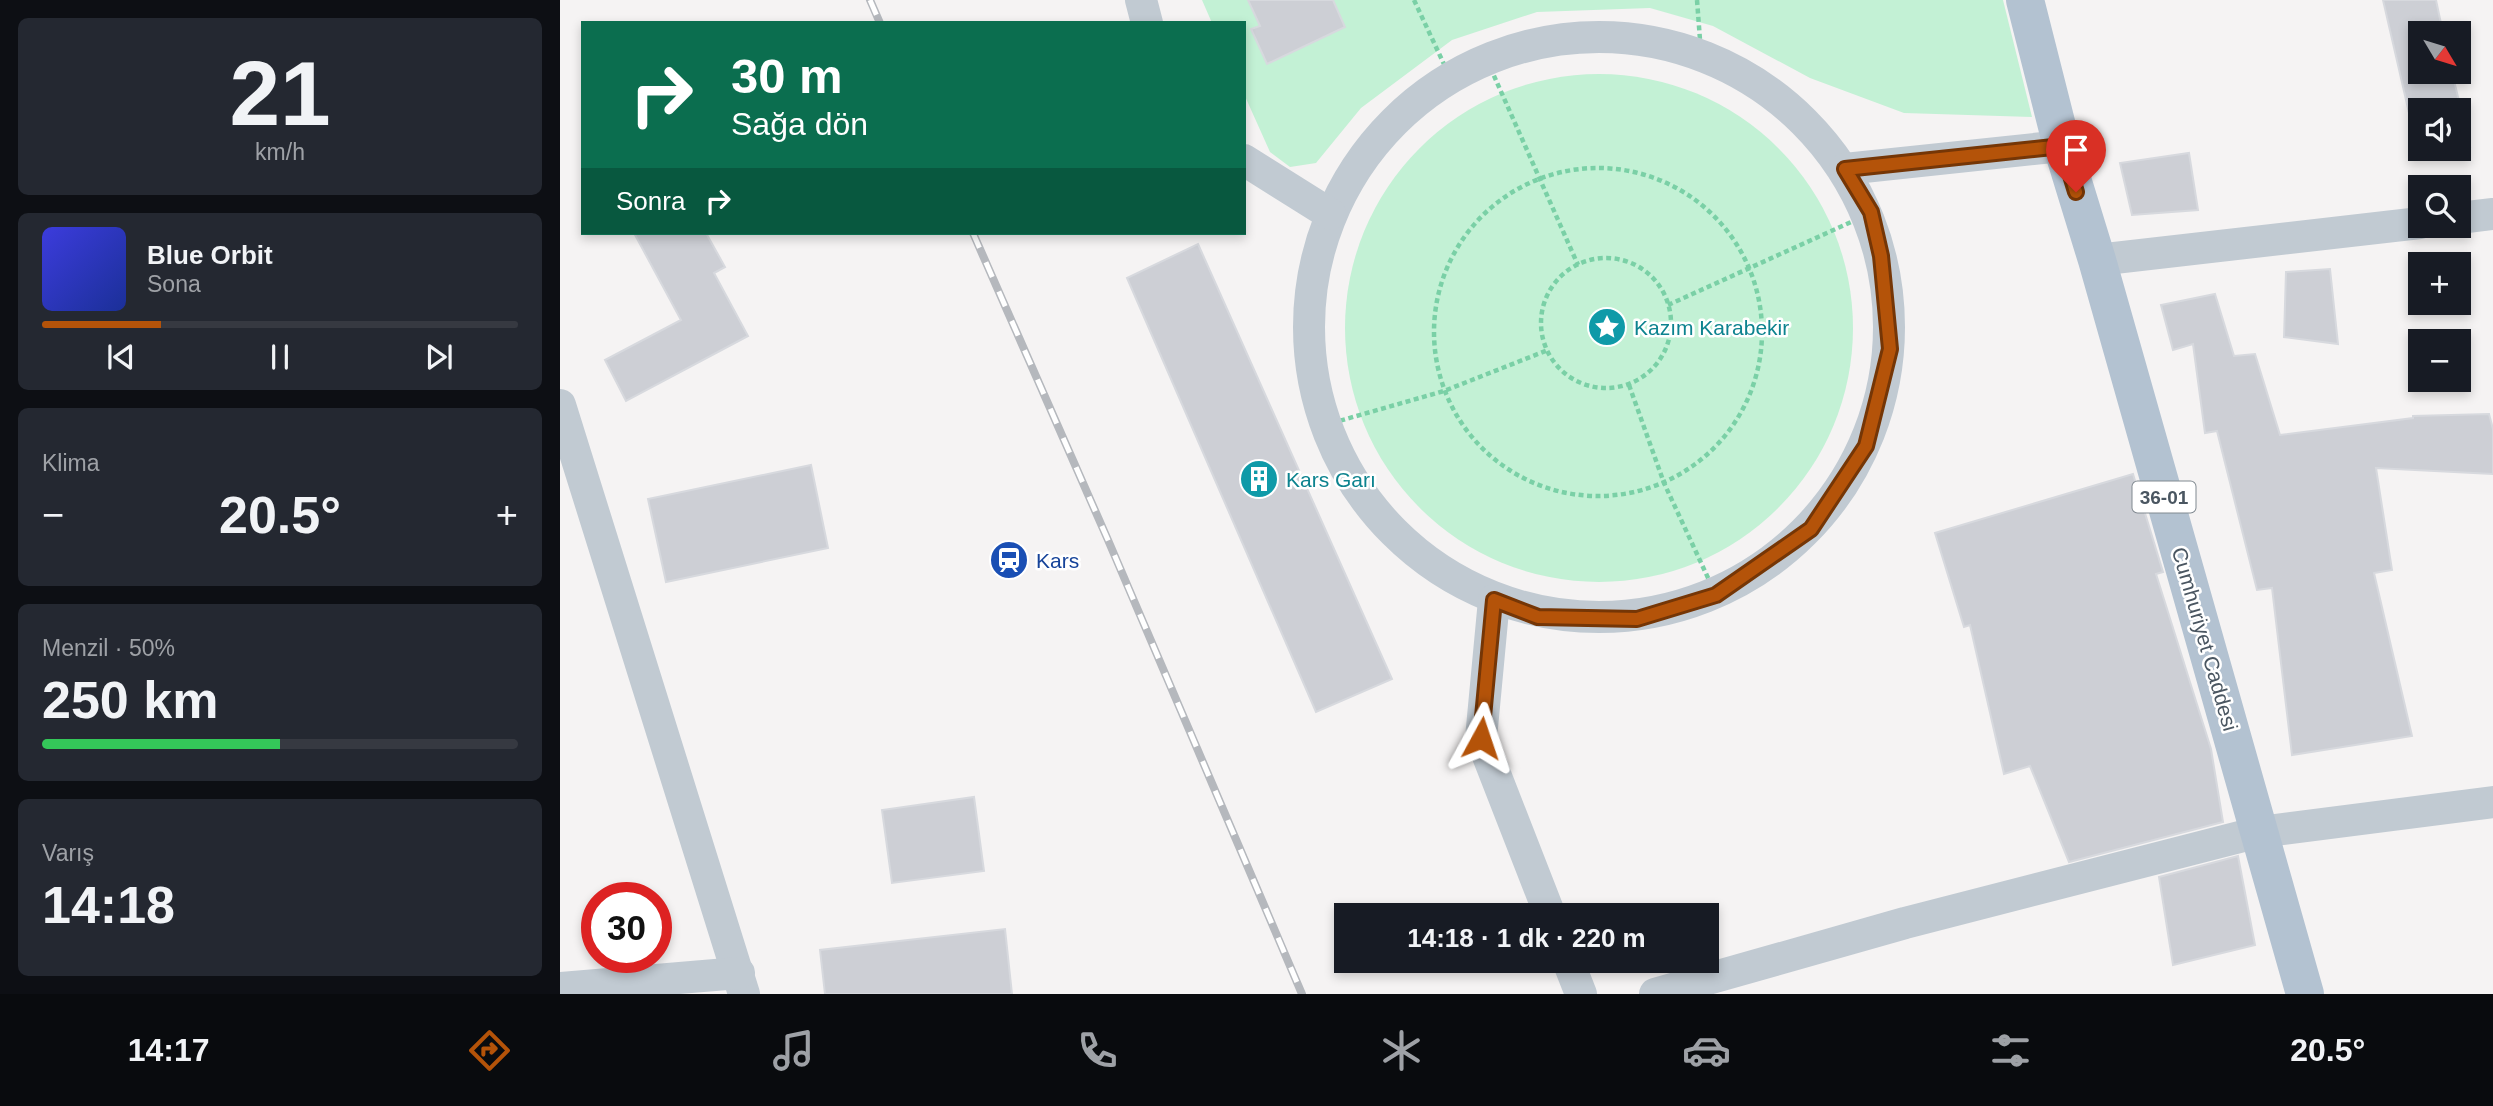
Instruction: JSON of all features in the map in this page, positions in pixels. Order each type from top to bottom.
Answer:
[{"type":"main road","name":"Cumhuriyet Caddesi","points":[[2025,0],[2062,146],[2097,260],[2305,994]]},
{"type":"street","points":[[1141,0],[1146,21]]},
{"type":"street","points":[[1609,34],[1701,53],[1782,99],[1845,169],[1871,212],[1881,256],[1890,349],[1866,446],[1811,529],[1716,595],[1637,619],[1538,617],[1445,581],[1376,514],[1332,423],[1305,304],[1319,234],[1363,151],[1431,86],[1487,60],[1516,46],[1609,34]]},
{"type":"street","points":[[1845,169],[2062,146]]},
{"type":"street","points":[[1246,161],[1330,214]]},
{"type":"street","points":[[2471,217],[2493,214]]},
{"type":"street","points":[[2097,260],[2408,224]]},
{"type":"street","points":[[560,988],[742,984],[561,414]]},
{"type":"street","points":[[1494,600],[1481,738],[1545,903]]},
{"type":"street","points":[[1655,994],[1905,923],[2259,832],[2493,802]]},
{"type":"street","points":[[1573,973],[1581,994]]},
{"type":"path","points":[[1414,0],[1450,77]]},
{"type":"path","points":[[1697,0],[1701,53]]},
{"type":"path","points":[[1487,60],[1578,265]]},
{"type":"path","points":[[1611,166],[1665,180],[1711,211],[1745,255],[1749,267],[1762,308],[1761,363],[1742,413],[1708,454],[1664,483],[1613,496],[1599,495],[1559,492],[1511,472],[1471,437],[1444,391],[1433,339],[1440,284],[1465,234],[1505,196],[1556,172],[1611,166]]},
{"type":"path","points":[[1668,305],[1871,212]]},
{"type":"path","points":[[1598,259],[1619,259],[1638,267],[1655,279],[1668,305],[1671,317],[1670,338],[1662,357],[1648,373],[1629,385],[1607,389],[1585,385],[1566,374],[1551,358],[1543,337],[1542,315],[1548,293],[1561,277],[1578,265],[1598,259]]},
{"type":"path","points":[[1332,423],[1444,391],[1548,350]]},
{"type":"path","points":[[1629,385],[1664,483],[1716,595]]},
{"type":"green space","points":[[1202,0],[2003,0],[2032,117],[1904,113],[1810,78],[1713,26],[1650,8],[1537,12],[1452,40],[1361,108],[1316,163],[1290,167],[1270,152],[1246,98],[1246,21],[1211,21]]},
{"type":"green space","points":[[1599,74],[1649,79],[1696,93],[1740,117],[1779,148],[1810,187],[1834,231],[1848,278],[1853,328],[1848,378],[1834,425],[1810,469],[1779,508],[1740,539],[1696,563],[1649,577],[1599,582],[1549,577],[1502,563],[1458,539],[1419,508],[1388,469],[1364,425],[1350,378],[1345,328],[1350,278],[1364,231],[1388,187],[1419,148],[1458,117],[1502,93],[1549,79]]},
{"type":"building","points":[[1248,0],[1333,0],[1345,27],[1267,64],[1251,29],[1260,26]]},
{"type":"building","points":[[2383,0],[2436,0],[2440,21],[2408,21],[2408,84],[2455,84],[2458,98],[2408,98],[2408,109]]},
{"type":"building","points":[[2189,153],[2198,210],[2132,215],[2120,163]]},
{"type":"building","points":[[635,235],[707,235],[725,267],[714,273],[748,336],[626,401],[605,360],[681,320]]},
{"type":"building","name":"Kars Garı","points":[[1198,244],[1392,679],[1316,712],[1127,278]]},
{"type":"building","points":[[2330,269],[2338,344],[2284,337],[2286,272]]},
{"type":"building","points":[[2215,294],[2234,356],[2255,354],[2280,435],[2413,416],[2489,414],[2493,429],[2493,474],[2376,468],[2392,570],[2374,573],[2412,736],[2292,755],[2272,588],[2257,590],[2217,431],[2205,433],[2193,344],[2173,350],[2161,305]]},
{"type":"building","points":[[811,465],[828,548],[666,582],[648,499]]},
{"type":"building","points":[[2133,474],[2163,572],[2156,574],[2211,749],[2223,822],[2069,862],[2030,766],[2004,774],[1970,625],[1964,627],[1935,533]]},
{"type":"building","points":[[974,797],[984,871],[892,883],[882,810]]},
{"type":"building","points":[[2238,856],[2255,945],[2173,965],[2159,877]]},
{"type":"building","points":[[1005,929],[1012,994],[825,994],[820,950]]},
{"type":"railway","points":[[870,0],[879,21]]},
{"type":"railway","points":[[974,235],[1302,994]]},
{"type":"place","name":"Kazım Karabekir","points":[[1607,327]]},
{"type":"place","name":"Kars Garı","points":[[1259,479]]},
{"type":"place","name":"Kars","points":[[1009,560]]},
{"type":"route","points":[[1481,738],[1494,600],[1538,617],[1637,619],[1716,595],[1811,529],[1866,446],[1890,349],[1881,256],[1871,212],[1845,169],[2062,146],[2076,192]]}]
